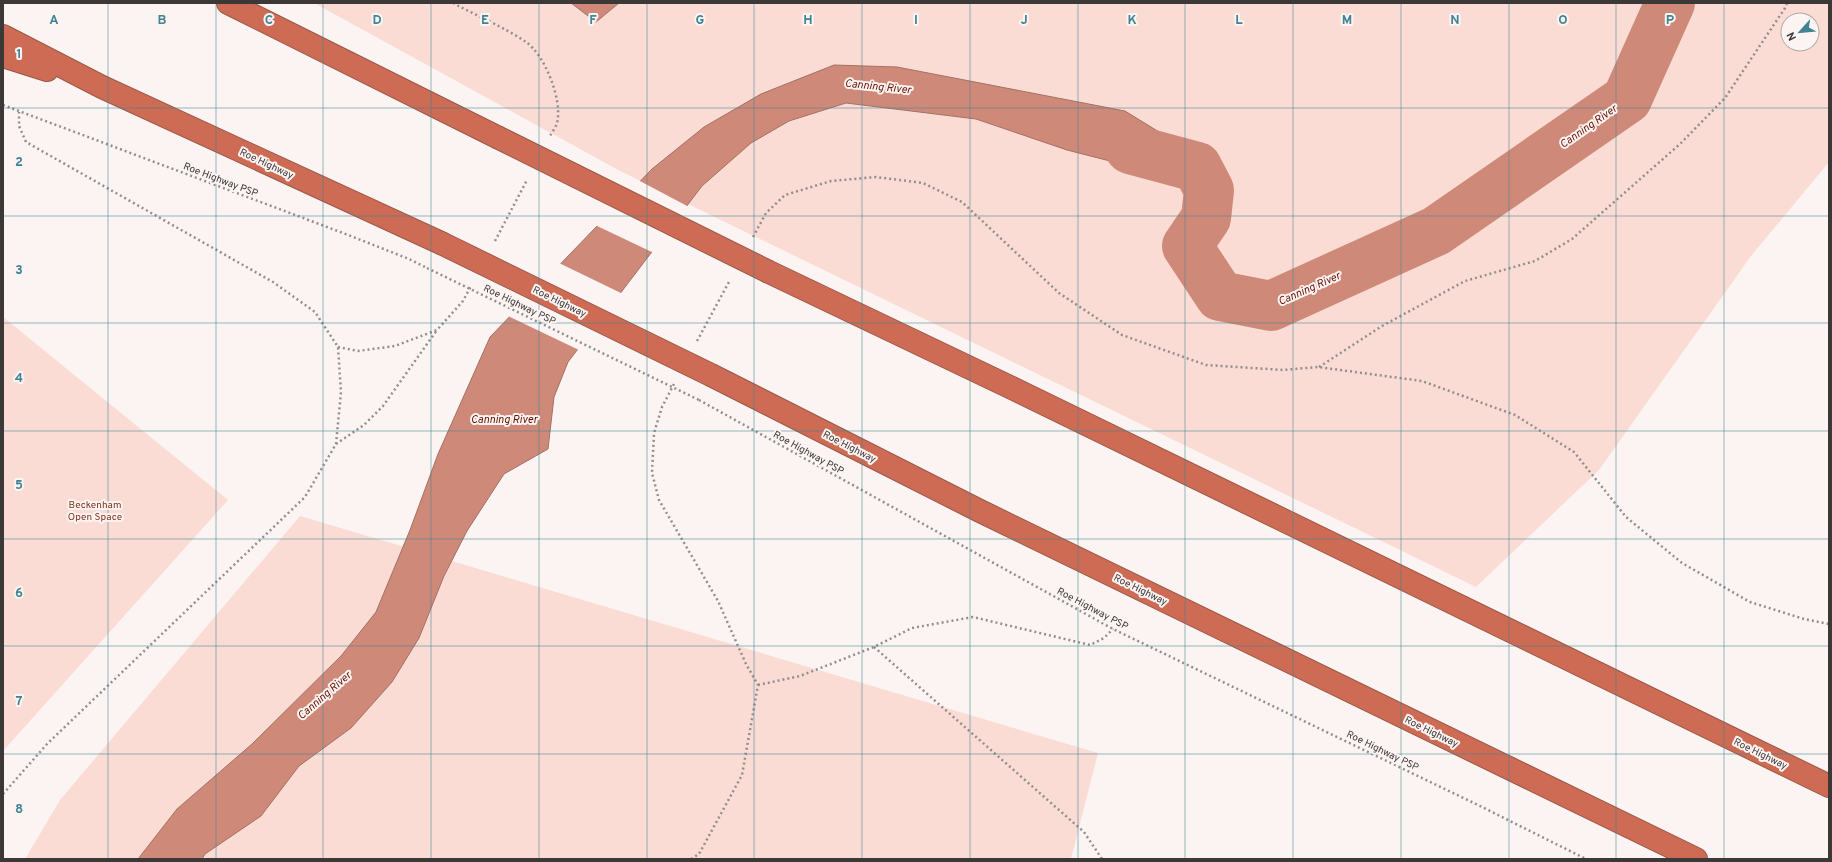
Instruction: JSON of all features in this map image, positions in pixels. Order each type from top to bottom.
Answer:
[{"type":"highway","name":"Roe Highway","points":[[228,3],[769,272],[1829,786]]},
{"type":"highway","name":"Roe Highway","points":[[3,36],[102,87],[441,243],[712,376],[987,515],[1696,859]]},
{"type":"highway","points":[[3,56],[102,87]]},
{"type":"path","points":[[453,3],[528,43],[542,61],[551,80],[557,101],[557,123],[546,143]]},
{"type":"path","points":[[1787,3],[1725,98],[1680,144],[1572,239],[1535,261],[1465,281],[1382,326],[1318,367],[1422,381],[1515,415],[1574,452],[1626,517],[1682,563],[1750,602],[1804,619],[1829,624]]},
{"type":"path","name":"Roe Highway PSP","points":[[3,105],[409,259],[699,400],[1113,628],[1464,798],[1586,859]]},
{"type":"path","points":[[3,794],[46,744],[306,497],[336,444],[341,392],[338,347],[315,312],[273,282],[26,142],[19,126],[19,112]]},
{"type":"path","points":[[492,246],[528,178]]},
{"type":"path","points":[[336,444],[364,425],[383,406],[437,330],[463,301],[474,280]]},
{"type":"path","points":[[338,347],[358,351],[395,346],[437,330]]},
{"type":"path","points":[[691,859],[700,854],[742,775],[758,685],[800,676],[874,647],[912,628],[973,617],[1090,645],[1104,638],[1113,628]]},
{"type":"path","points":[[874,647],[1084,832],[1102,859]]},
{"type":"green space","points":[[314,3],[1829,3],[1829,162],[1751,256],[1599,470],[1476,587],[620,171]]},
{"type":"green space","name":"Beckenham Open Space","points":[[3,317],[228,500],[3,751]]},
{"type":"green space","points":[[300,516],[1098,753],[1071,859],[25,859],[60,800]]},
{"type":"water","points":[[571,3],[619,3],[596,22]]},
{"type":"water","name":"Canning River","points":[[834,65],[897,67],[1125,111],[1164,135],[1197,167],[1153,172],[1067,150],[976,119],[846,103],[789,121],[751,143],[702,186],[568,362],[554,397],[548,449],[504,474],[467,531],[444,576],[419,638],[392,682],[351,728],[299,766],[261,816],[205,854],[202,859],[138,859],[177,809],[252,744],[341,656],[376,612],[410,530],[438,454],[490,337],[652,169],[704,127],[761,94]]},
{"type":"pier","points":[[638,180],[689,207],[654,253],[595,225]]},
{"type":"pier","points":[[559,263],[623,294],[579,350],[508,316]]},
{"type":"waterway","name":"Canning River","points":[[1130,149],[1197,167],[1209,190],[1206,218],[1187,246],[1220,296],[1271,306],[1436,231],[1627,99],[1670,3]]}]
